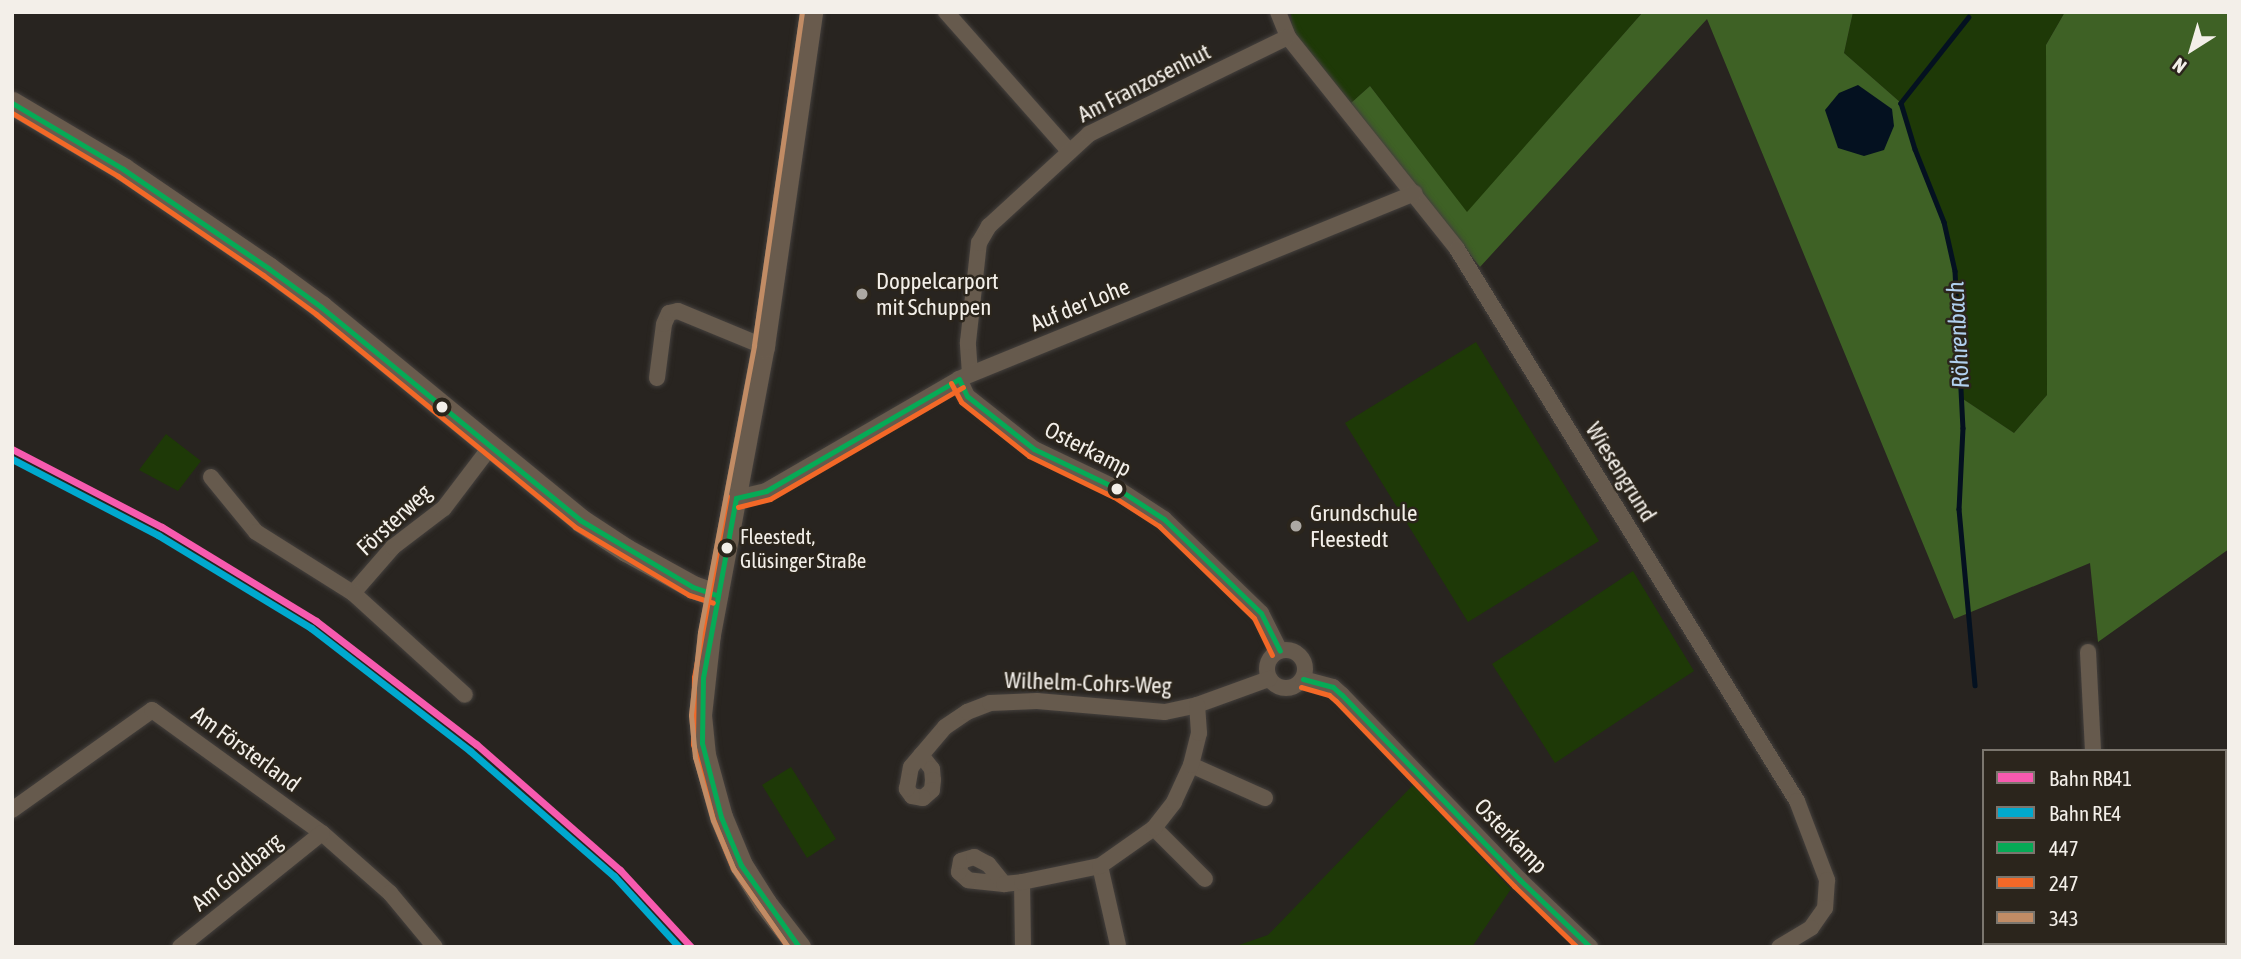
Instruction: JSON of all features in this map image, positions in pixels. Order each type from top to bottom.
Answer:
[{"type":"street","points":[[799,947],[765,903],[741,864],[721,817],[704,755],[700,715],[716,596],[763,346],[811,12]]},
{"type":"street","points":[[946,12],[1068,150]]},
{"type":"street","name":"Wiesengrund","points":[[1278,12],[1288,37],[1457,249],[1797,801],[1827,880],[1825,908],[1811,928],[1779,947]]},
{"type":"street","name":"Am Franzosenhut","points":[[965,376],[979,243],[989,226],[1068,150],[1089,134],[1288,37]]},
{"type":"street","points":[[12,103],[123,169],[268,268],[580,520],[626,550],[693,587],[716,596]]},
{"type":"street","name":"Auf der Lohe","points":[[736,498],[766,491],[965,376],[1415,193]]},
{"type":"street","points":[[657,377],[664,324],[669,313],[678,311],[763,346]]},
{"type":"street","name":"Osterkamp","points":[[965,376],[967,396],[1034,449],[1118,489],[1164,519],[1261,613],[1280,651],[1291,651],[1301,657],[1305,667],[1303,679],[1290,688],[1275,685],[1269,679]]},
{"type":"street","name":"Försterweg","points":[[353,593],[393,547],[444,508],[491,446]]},
{"type":"street","points":[[211,477],[256,532],[353,593],[465,695]]},
{"type":"street","points":[[1269,679],[1268,663],[1280,651]]},
{"type":"street","points":[[2088,652],[2093,749]]},
{"type":"street","name":"Wilhelm-Cohrs-Weg","points":[[921,755],[945,727],[967,712],[990,703],[1037,701],[1165,712],[1198,705],[1269,679]]},
{"type":"street","name":"Osterkamp","points":[[1303,679],[1333,687],[1342,695],[1520,880],[1590,947]]},
{"type":"street","points":[[1004,884],[1100,866],[1154,828],[1174,802],[1191,765],[1199,733],[1198,705]]},
{"type":"street","name":"Am Försterland","points":[[12,810],[152,710],[322,833],[390,893],[435,947]]},
{"type":"street","points":[[1191,765],[1265,798]]},
{"type":"street","points":[[1154,828],[1205,879]]},
{"type":"street","name":"Am Goldbarg","points":[[180,947],[322,833]]},
{"type":"street","points":[[1100,866],[1118,945]]},
{"type":"street","points":[[1022,882],[1023,947]]},
{"type":"green space","points":[[1291,12],[1643,12],[1467,213],[1370,86],[1351,103],[1292,30]]},
{"type":"green space","points":[[1643,12],[1853,12],[1844,53],[1901,103],[1915,149],[1944,222],[1955,271],[1960,397],[2014,433],[2047,395],[2046,45],[2065,12],[2229,12],[2229,549],[2098,642],[2090,563],[1954,619],[1707,19],[1480,267],[1351,103],[1370,86],[1467,212]]},
{"type":"green space","points":[[1853,12],[2065,12],[2046,45],[2047,395],[2014,433],[1960,397],[1955,271],[1901,103],[1844,53]]},
{"type":"green space","points":[[1476,342],[1599,541],[1468,622],[1345,423]]},
{"type":"green space","points":[[166,434],[201,461],[178,491],[139,470]]},
{"type":"green space","points":[[1633,571],[1694,671],[1555,763],[1492,664]]},
{"type":"green space","points":[[791,767],[836,839],[807,858],[762,785]]},
{"type":"green space","points":[[1413,785],[1511,889],[1472,947],[1239,945],[1268,935]]},
{"type":"water","points":[[1858,85],[1892,109],[1894,126],[1884,150],[1864,156],[1838,148],[1825,110],[1839,93]]},
{"type":"waterway","name":"Röhrenbach","points":[[1969,17],[1901,103],[1915,149],[1944,222],[1955,271],[1963,428],[1959,509],[1975,685]]},
{"type":"rail line","name":"RB41","points":[[12,449],[162,527],[316,621],[476,744],[620,870],[691,947]]},
{"type":"rail line","name":"RE4","points":[[12,459],[158,535],[311,628],[470,751],[614,876],[679,947]]},
{"type":"transit line","name":"343","points":[[788,947],[734,870],[713,820],[695,757],[691,715],[700,632],[754,345],[802,12]]},
{"type":"transit line","name":"447","points":[[12,103],[123,169],[268,268],[321,307],[580,520],[693,587],[716,595]]},
{"type":"transit line","name":"247","points":[[12,113],[118,176],[263,275],[316,314],[575,527],[689,595],[713,603]]},
{"type":"transit line","name":"447","points":[[959,379],[967,396],[1034,449],[1118,489],[1164,519],[1261,613],[1280,651]]},
{"type":"transit line","name":"447","points":[[736,498],[766,491],[959,379]]},
{"type":"transit line","name":"247","points":[[951,383],[961,402],[1029,456],[1114,497],[1159,526],[1254,618],[1272,655]]},
{"type":"transit line","name":"247","points":[[738,507],[770,499],[963,387]]},
{"type":"transit line","name":"247","points":[[727,496],[694,677],[693,744],[713,819],[733,868],[788,947]]},
{"type":"transit line","name":"447","points":[[736,498],[703,678],[702,743],[721,817],[741,865],[799,947]]},
{"type":"transit line","name":"447","points":[[1303,679],[1333,687],[1342,695],[1520,880],[1590,947]]},
{"type":"transit line","name":"247","points":[[1301,687],[1329,695],[1336,701],[1514,886],[1577,947]]},
{"type":"place","name":"Doppelcarport mit Schuppen","points":[[862,294]]},
{"type":"place","name":"Grundschule Fleestedt","points":[[1296,526]]},
{"type":"place","name":"Fleestedt, Glüsinger Straße","points":[[727,548]]}]
